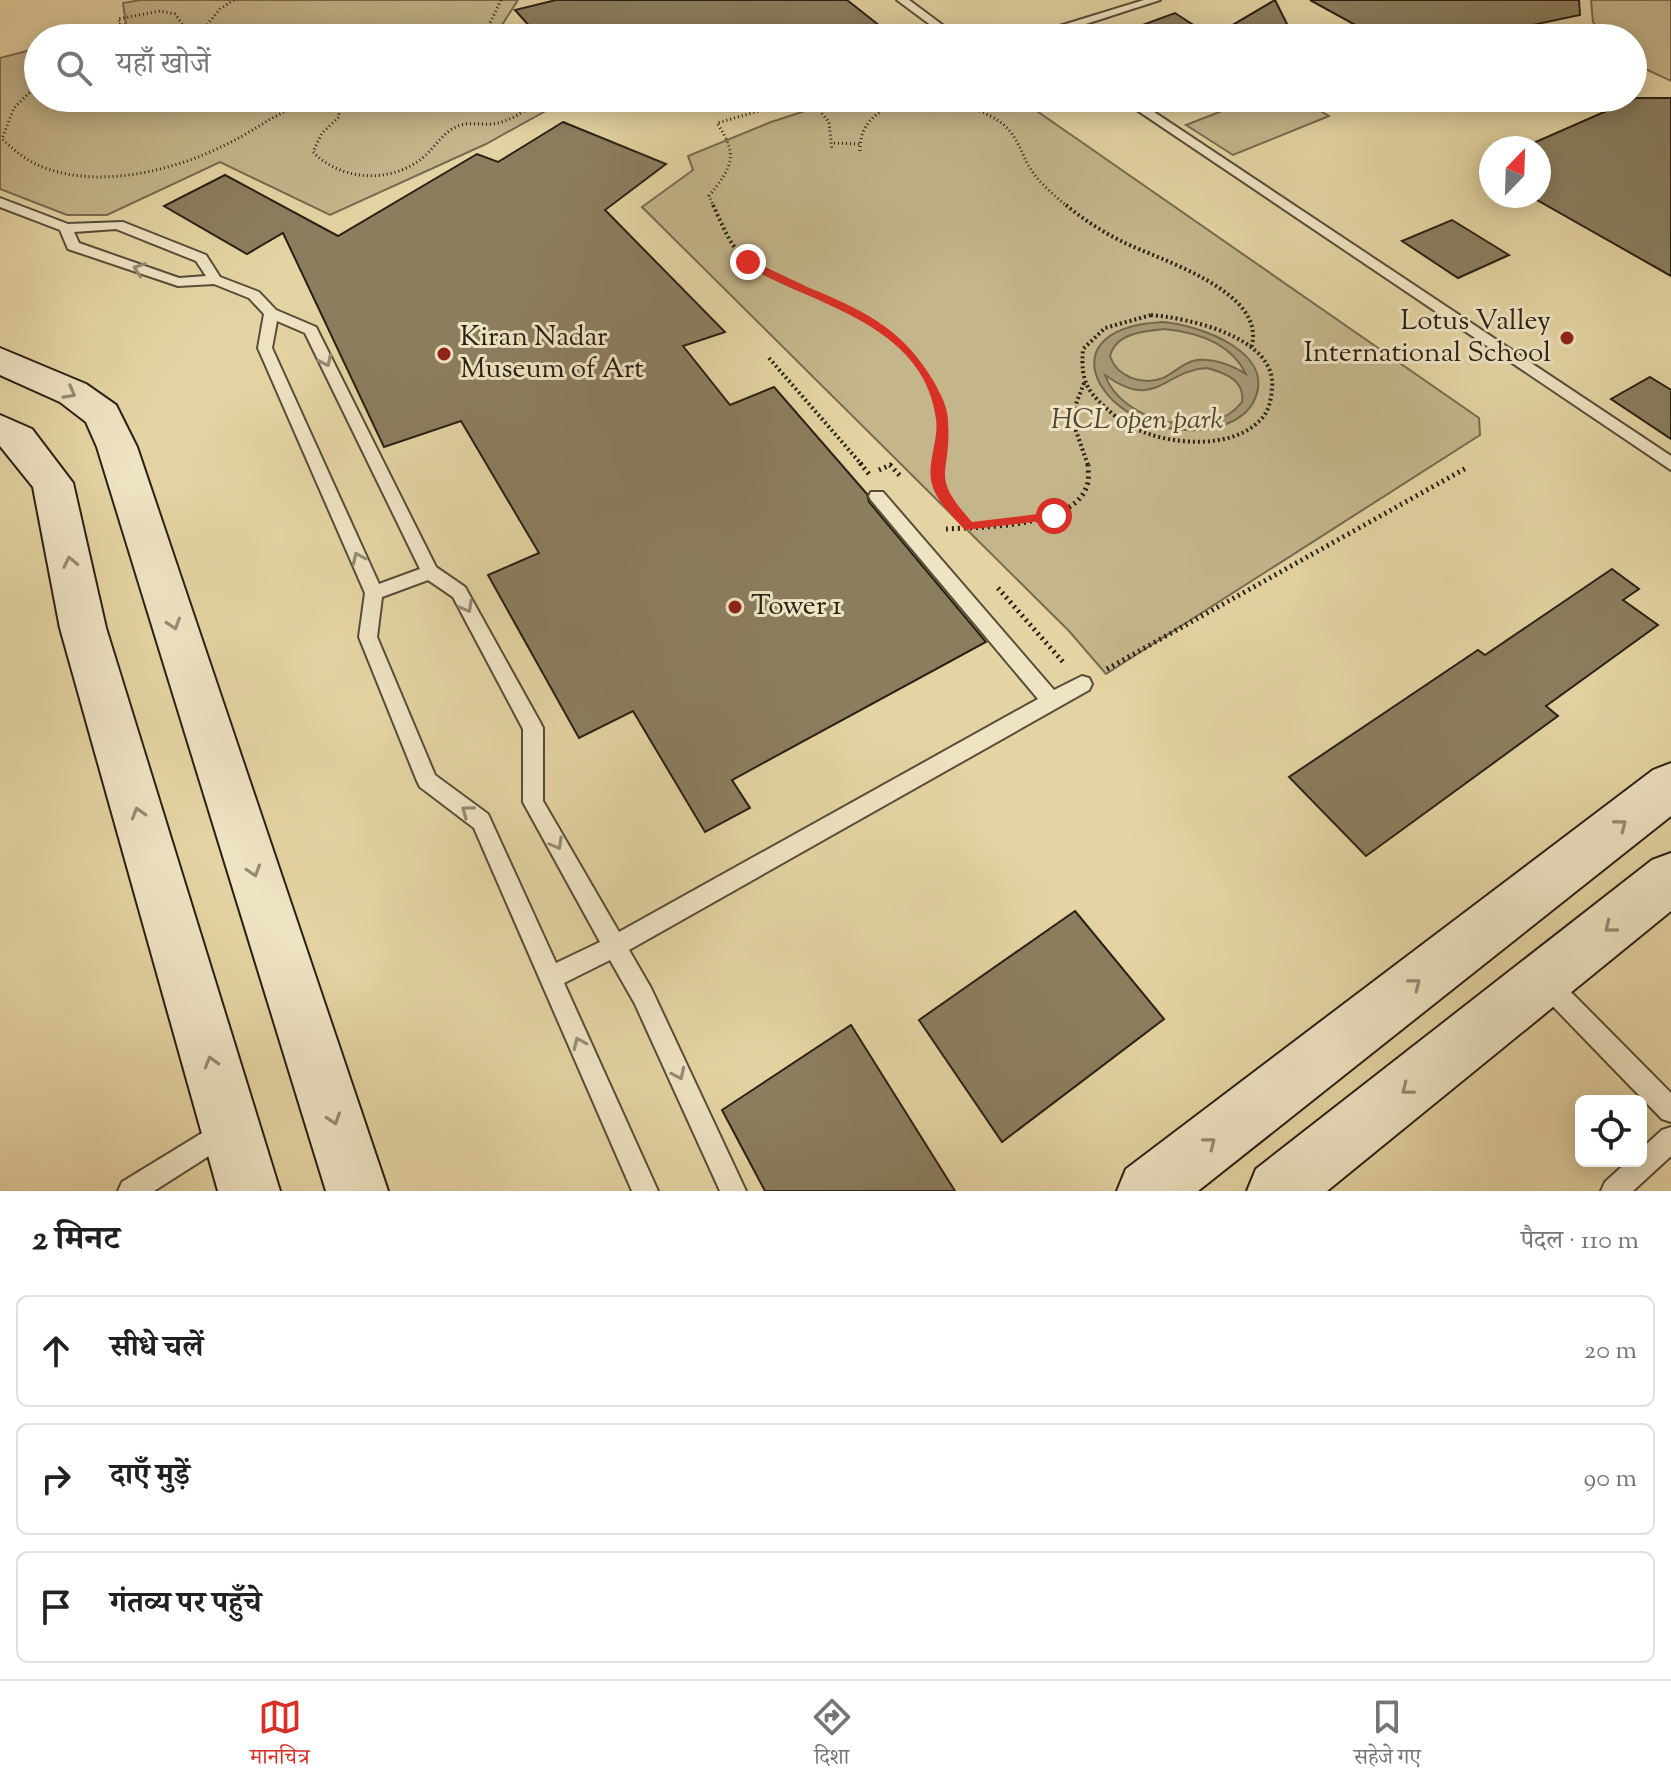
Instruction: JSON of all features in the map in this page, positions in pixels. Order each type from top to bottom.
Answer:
[{"type":"street","points":[[0,360],[73,393],[102,414],[117,447],[357,1191]]},
{"type":"street","points":[[0,429],[18,439],[53,483],[83,628],[249,1191]]},
{"type":"street","points":[[1148,1191],[1671,786]]},
{"type":"street","points":[[1278,1191],[1671,878]]},
{"type":"lane","points":[[902,0],[935,24]]},
{"type":"lane","points":[[1077,24],[1155,0]]},
{"type":"lane","points":[[1146,112],[1671,464]]},
{"type":"lane","points":[[0,202],[66,228],[118,225],[201,258],[215,280]]},
{"type":"lane","points":[[66,228],[73,246],[178,282],[215,280],[254,295],[271,313],[311,330],[430,572],[459,592],[533,728],[533,802],[643,996],[733,1191]]},
{"type":"lane","points":[[271,313],[265,348],[374,593],[368,637],[427,781],[481,821],[645,1191]]},
{"type":"lane","points":[[877,496],[1051,701]]},
{"type":"lane","points":[[374,593],[430,572]]},
{"type":"lane","points":[[550,978],[615,946],[1082,684]]},
{"type":"lane","points":[[1543,980],[1671,1110]]},
{"type":"lane","points":[[131,1191],[230,1128]]},
{"type":"lane","points":[[1614,1191],[1671,1139]]},
{"type":"path","points":[[208,24],[220,9],[234,0]]},
{"type":"path","points":[[490,24],[501,0]]},
{"type":"path","points":[[120,24],[118,19],[160,11],[175,14],[182,24]]},
{"type":"path","points":[[24,95],[9,114],[2,139],[31,165],[55,173],[90,176],[189,160],[246,136],[276,112]]},
{"type":"path","points":[[339,112],[339,117],[322,133],[313,152],[321,163],[335,171],[380,174],[417,162],[439,144],[445,134],[460,124],[500,123],[518,112]]},
{"type":"path","points":[[757,112],[717,123],[733,148],[733,160],[709,196],[731,245],[748,262],[770,276],[854,311],[877,324],[914,358],[938,399],[943,422],[937,480],[949,505],[969,527]]},
{"type":"path","points":[[820,112],[829,122],[834,143],[832,150]]},
{"type":"path","points":[[860,151],[864,126],[875,116],[886,112]]},
{"type":"path","points":[[979,112],[994,118],[1017,139],[1031,170],[1074,213],[1106,234],[1209,282],[1242,308],[1256,325],[1258,334],[1251,348]]},
{"type":"path","points":[[834,143],[859,144]]},
{"type":"path","points":[[1172,315],[1195,319],[1235,336],[1251,348],[1271,378],[1273,393],[1269,408],[1260,421],[1226,439],[1179,441],[1132,428],[1096,403],[1084,383],[1080,358],[1086,344],[1105,328],[1130,318],[1172,315]]},
{"type":"path","points":[[946,529],[1054,516],[1072,507],[1085,493],[1090,477],[1088,460],[1070,412],[1070,404],[1084,383]]},
{"type":"path","points":[[1082,684],[1468,467]]},
{"type":"green space","points":[[141,0],[518,0],[503,24],[126,24],[123,3]]},
{"type":"green space","points":[[1591,0],[1671,0],[1671,81],[1647,70],[1647,24],[1593,22]]},
{"type":"green space","points":[[24,52],[24,112],[544,112],[486,144],[330,215],[220,162],[107,215],[67,215],[0,189],[0,58]]},
{"type":"green space","name":"HCL open park","points":[[802,112],[1038,112],[1479,418],[1480,435],[1106,674],[1069,631],[642,207],[693,170],[688,156]]},
{"type":"green space","points":[[1219,112],[1322,112],[1329,116],[1233,155],[1186,125]]},
{"type":"shaded area","points":[[1163,322],[1178,324],[1231,344],[1246,356],[1255,369],[1258,385],[1253,403],[1236,420],[1213,428],[1176,429],[1144,420],[1118,405],[1101,385],[1094,364],[1101,344],[1123,329]],"holes":[[[1164,329],[1200,336],[1222,347],[1246,374],[1223,363],[1197,360],[1163,378],[1147,381],[1132,378],[1113,363],[1110,356],[1118,342],[1140,332]],[[1207,368],[1227,375],[1237,383],[1242,402],[1228,415],[1209,422],[1189,424],[1168,422],[1129,405],[1114,391],[1105,375],[1136,390],[1148,390],[1192,370]]]},
{"type":"building","points":[[556,0],[847,0],[877,24],[528,24],[515,10]]},
{"type":"building","points":[[1275,0],[1287,24],[1234,24]]},
{"type":"building","points":[[1310,0],[1579,0],[1580,15],[1537,24],[1354,24]]},
{"type":"building","points":[[1175,13],[1192,24],[1145,24]]},
{"type":"building","points":[[1647,98],[1671,98],[1671,276],[1551,208],[1549,136],[1604,112],[1647,112]]},
{"type":"building","points":[[563,122],[666,164],[605,210],[725,332],[683,346],[730,405],[774,387],[867,494],[869,502],[986,642],[732,780],[750,808],[705,832],[633,711],[579,738],[488,575],[539,553],[461,421],[384,447],[283,233],[247,254],[164,206],[225,175],[338,236],[477,154],[498,162]]},
{"type":"building","points":[[1452,220],[1509,255],[1458,278],[1402,241]]},
{"type":"building","points":[[1650,377],[1671,390],[1671,439],[1611,399]]},
{"type":"building","points":[[1612,569],[1639,589],[1623,600],[1658,625],[1546,706],[1558,716],[1366,856],[1289,777],[1478,650],[1485,655]]},
{"type":"building","points":[[1075,911],[1164,1019],[1002,1142],[919,1020]]},
{"type":"building","points":[[851,1025],[955,1191],[765,1191],[722,1110]]},
{"type":"place","name":"Lotus Valley International School","points":[[1567,338]]},
{"type":"place","name":"Kiran Nadar Museum of Art","points":[[444,354]]},
{"type":"place","name":"Tower 1","points":[[735,607]]},
{"type":"route","points":[[748,262],[770,276],[854,311],[877,324],[914,358],[938,399],[943,422],[937,480],[949,505],[969,527],[1054,516]]}]
